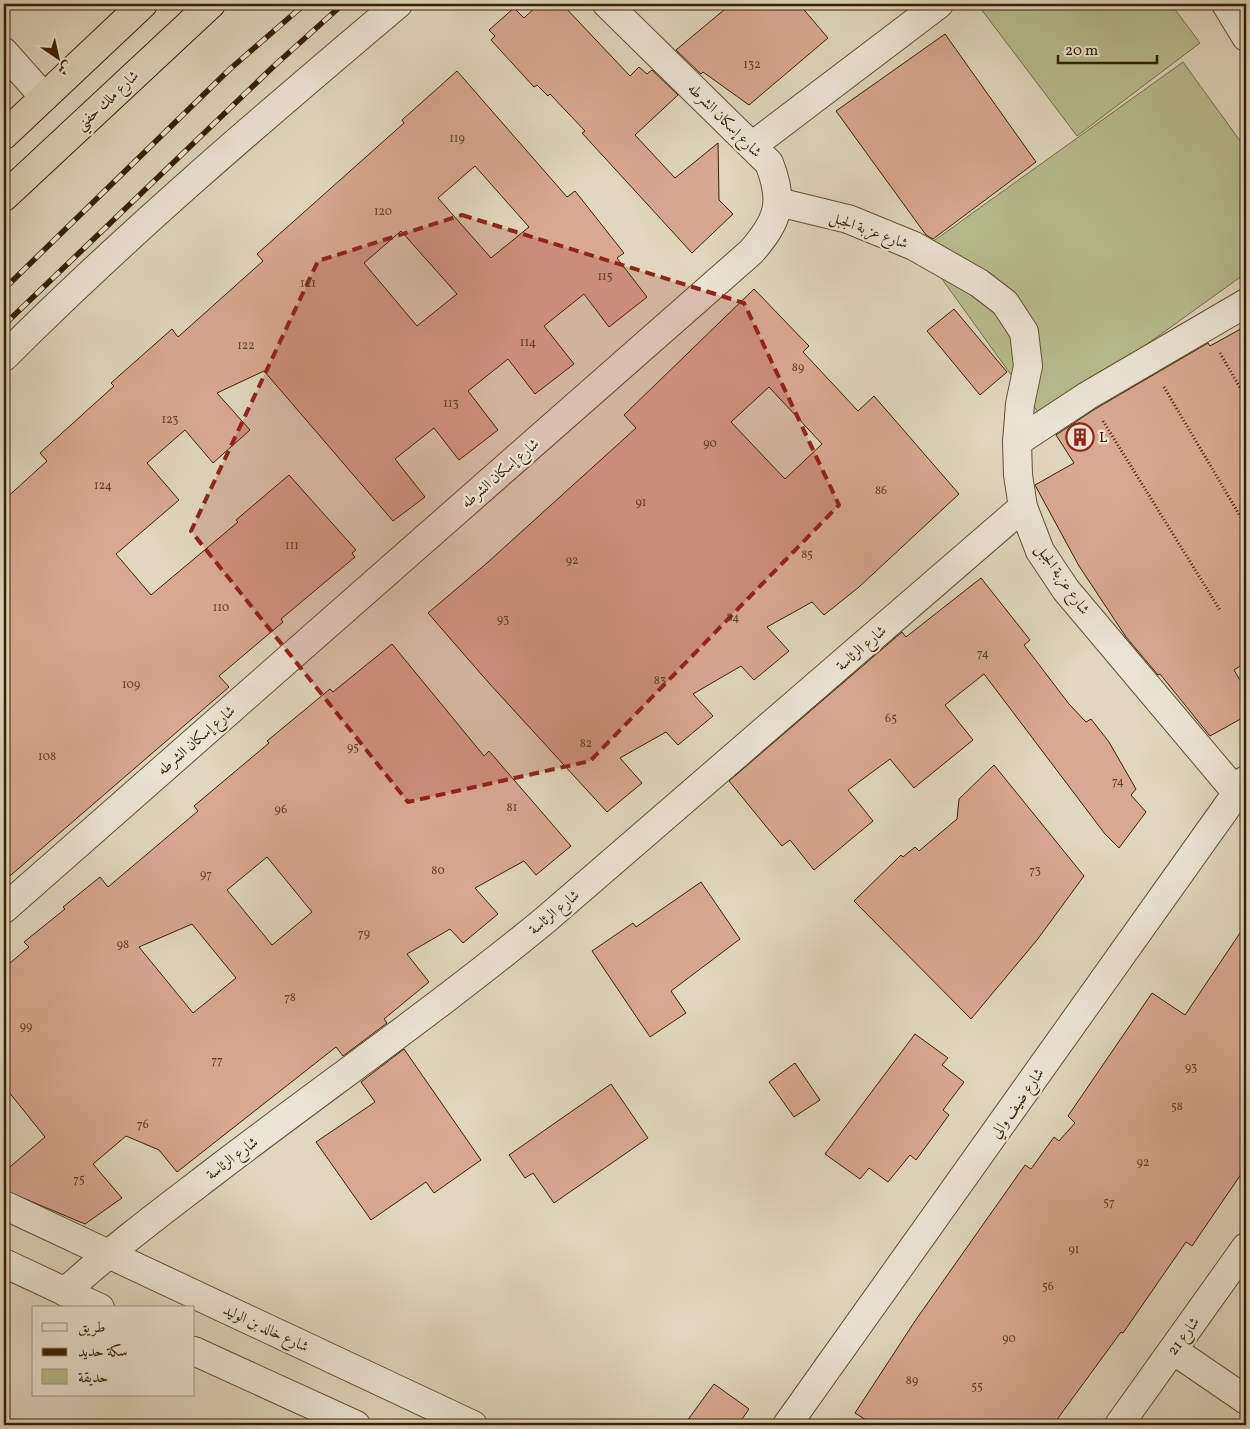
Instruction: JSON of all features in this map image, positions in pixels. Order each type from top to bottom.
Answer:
[{"type":"highway","points":[[4,135],[142,4]]},
{"type":"highway","name":"شارع ملك حفني","points":[[4,197],[211,4]]},
{"type":"street","points":[[4,357],[157,211],[228,147],[398,4]]},
{"type":"street","name":"شارع إسكان الشرطه","points":[[4,909],[751,252],[770,230],[778,202],[776,182],[769,163],[608,4]]},
{"type":"street","points":[[752,146],[939,4]]},
{"type":"street","points":[[1226,4],[1246,37]]},
{"type":"street","points":[[4,52],[44,97]]},
{"type":"street","name":"شارع عزبة الجبل","points":[[778,202],[848,219],[914,246],[979,283],[1005,302],[1024,332],[1028,366],[1020,404],[1016,442],[1023,507],[1040,551],[1066,590],[1242,787]]},
{"type":"street","points":[[1016,442],[1087,396],[1246,303]]},
{"type":"street","name":"شارع الرئاسة","points":[[65,1292],[107,1253],[290,1114],[464,987],[544,921],[1023,507]]},
{"type":"street","name":"شارع ضيف والي","points":[[787,1425],[1242,787]]},
{"type":"street","name":"شارع خالد بن الوليد","points":[[4,1205],[473,1425]]},
{"type":"street","name":"شارع 21","points":[[1119,1425],[1246,1247]]},
{"type":"street","points":[[4,1263],[96,1306]]},
{"type":"street","points":[[1172,1350],[1246,1400]]},
{"type":"street","points":[[195,1351],[356,1425]]},
{"type":"path","points":[[1204,327],[1246,398]]},
{"type":"path","points":[[1149,360],[1246,526]]},
{"type":"path","points":[[1087,396],[1220,610]]},
{"type":"highlighted area","points":[[462,215],[744,303],[839,505],[590,761],[408,802],[191,531],[318,261]]},
{"type":"green space","points":[[1171,4],[1200,43],[1077,136],[978,5]]},
{"type":"green space","points":[[1183,62],[1246,149],[1246,273],[1043,419],[921,250]]},
{"type":"building","points":[[539,4],[562,4],[630,76],[639,67],[647,74],[652,70],[678,95],[635,135],[675,178],[718,143],[719,200],[733,214],[692,253],[582,133],[585,131],[550,94],[548,96],[537,85],[534,87],[491,40],[495,36],[489,30],[514,8],[524,18]]},
{"type":"building","points":[[731,4],[799,4],[828,38],[749,105],[703,72],[701,74],[676,50]]},
{"type":"building","points":[[945,34],[1036,162],[933,239],[926,235],[836,111]]},
{"type":"building","points":[[457,71],[567,197],[575,191],[624,253],[617,258],[647,297],[609,327],[584,294],[544,326],[574,364],[535,394],[508,359],[468,391],[498,430],[459,460],[434,428],[395,459],[425,497],[393,521],[264,371],[217,393],[250,430],[213,463],[185,430],[147,463],[179,500],[116,554],[151,595],[238,522],[236,520],[289,475],[356,550],[352,553],[355,557],[281,619],[283,622],[219,676],[229,687],[4,881],[4,500],[47,461],[40,453],[114,386],[111,383],[172,329],[178,337],[263,261],[257,254],[404,123],[402,120]],"holes":[[[475,166],[529,227],[491,258],[438,198]],[[401,231],[457,294],[417,326],[364,263]]]},
{"type":"building","points":[[754,289],[809,346],[803,352],[858,411],[874,396],[959,494],[859,587],[824,615],[812,602],[767,627],[789,651],[754,680],[741,666],[693,694],[713,716],[678,745],[666,732],[620,758],[642,783],[607,812],[488,682],[428,613],[487,563],[636,428],[624,415]],"holes":[[[769,387],[822,444],[785,479],[731,422]]]},
{"type":"building","points":[[954,309],[1007,372],[980,395],[927,331]]},
{"type":"building","points":[[1246,326],[1246,662],[1234,670],[1246,690],[1246,716],[1210,736],[1160,674],[1158,675],[1126,637],[1079,566],[1035,485],[1074,463],[1056,435],[1095,409],[1208,343],[1210,346]]},
{"type":"building","points":[[981,578],[1030,640],[1024,645],[1069,704],[1086,722],[1091,719],[1109,742],[1136,789],[1131,795],[1146,812],[1119,848],[1105,834],[984,674],[945,705],[973,740],[914,788],[890,759],[848,790],[873,821],[814,870],[790,840],[782,846],[729,781],[902,632],[906,637]]},
{"type":"building","points":[[392,644],[484,756],[489,751],[571,846],[536,875],[524,861],[475,888],[498,914],[463,943],[450,929],[407,954],[429,982],[384,1019],[387,1023],[343,1056],[336,1047],[177,1172],[159,1150],[126,1136],[93,1164],[122,1198],[85,1224],[4,1190],[4,1172],[45,1137],[4,1086],[4,968],[29,947],[24,942],[65,909],[63,907],[100,877],[108,887],[198,811],[194,806],[269,743],[267,741],[330,689],[333,692]],"holes":[[[267,857],[312,912],[272,945],[227,890]],[[192,924],[236,978],[193,1013],[139,947]]]},
{"type":"building","points":[[994,765],[1084,876],[1037,940],[971,1019],[854,901],[901,855],[903,857],[915,847],[919,851],[957,819],[959,799]]},
{"type":"building","points":[[701,882],[740,939],[671,991],[686,1013],[650,1037],[592,951],[633,923],[636,927]]},
{"type":"building","points":[[1246,924],[1246,1167],[1192,1246],[1186,1242],[1123,1333],[1121,1332],[1053,1425],[874,1425],[855,1413],[915,1321],[1025,1165],[1031,1169],[1054,1137],[1059,1141],[1075,1123],[1068,1116],[1152,993],[1185,1015]]},
{"type":"building","points":[[915,1034],[948,1058],[942,1065],[964,1082],[943,1110],[949,1115],[916,1160],[910,1155],[888,1182],[869,1168],[860,1179],[825,1154]]},
{"type":"building","points":[[404,1049],[481,1160],[434,1193],[426,1182],[371,1220],[316,1142],[375,1102],[361,1082]]},
{"type":"building","points":[[795,1063],[820,1100],[794,1117],[769,1082]]},
{"type":"building","points":[[611,1084],[648,1138],[554,1203],[533,1173],[525,1178],[509,1155]]},
{"type":"building","points":[[714,1384],[749,1409],[738,1425],[684,1425]]},
{"type":"railway","points":[[4,289],[230,69],[305,4]]},
{"type":"railway","points":[[4,325],[274,66],[343,4]]},
{"type":"place","name":"L","points":[[1080,437]]}]
